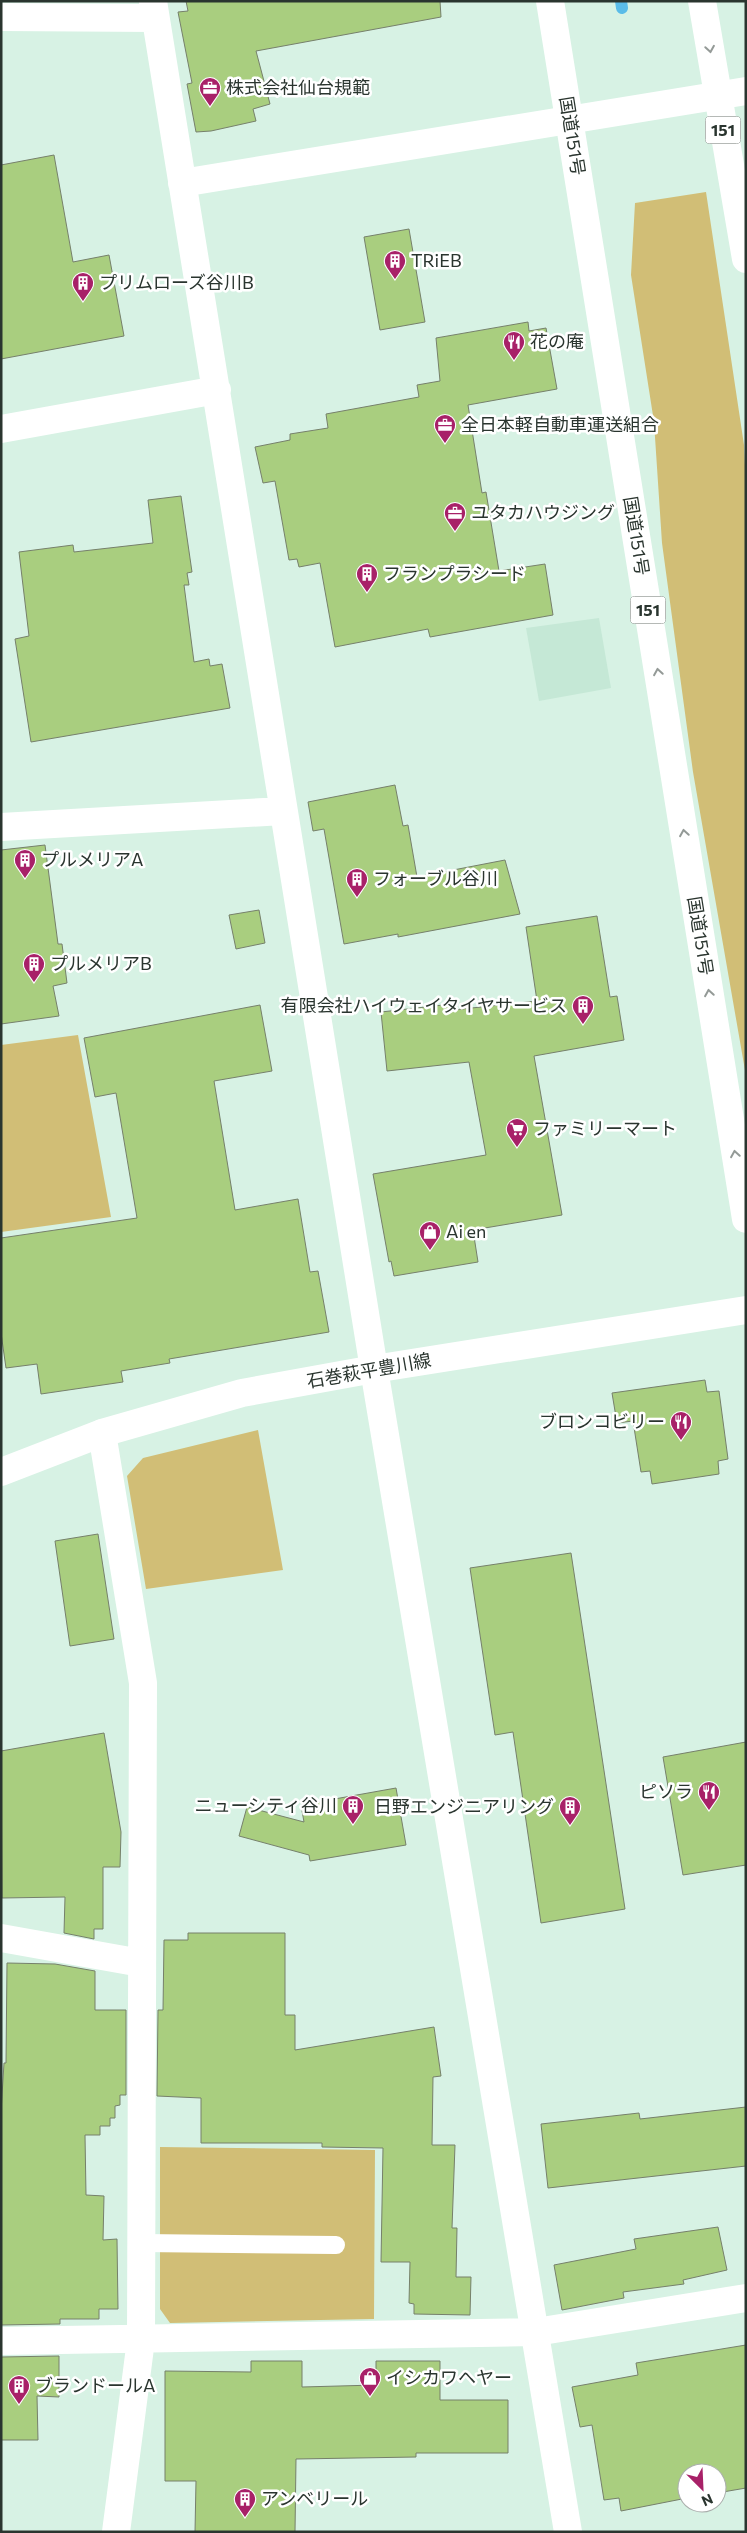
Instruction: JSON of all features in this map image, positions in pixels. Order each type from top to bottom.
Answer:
[{"type":"main road","name":"国道151号","points":[[550,1],[746,1219]]},
{"type":"main road","name":"151","points":[[702,1],[746,259]]},
{"type":"main road","points":[[1,18],[154,9],[374,1369],[568,2532]]},
{"type":"main road","points":[[182,183],[746,91]]},
{"type":"main road","points":[[1,429],[217,390]]},
{"type":"main road","points":[[1,827],[283,811]]},
{"type":"main road","name":"石巻萩平豊川線","points":[[1,1472],[102,1433],[242,1393],[374,1369],[746,1310]]},
{"type":"main road","points":[[102,1433],[143,1683],[141,2340],[116,2532]]},
{"type":"main road","points":[[1,1938],[141,1963]]},
{"type":"main road","points":[[1,2341],[536,2332],[746,2298]]},
{"type":"lane","points":[[141,2243],[336,2245]]},
{"type":"shaded area","points":[[706,192],[744,445],[746,485],[746,1076],[693,772],[662,543],[654,422],[631,275],[635,203]]},
{"type":"shaded area","points":[[599,618],[611,688],[539,701],[526,628]]},
{"type":"shaded area","points":[[78,1035],[111,1217],[1,1232],[1,1045]]},
{"type":"shaded area","points":[[258,1430],[283,1570],[146,1589],[127,1476],[143,1458]]},
{"type":"shaded area","points":[[160,2147],[375,2150],[374,2319],[170,2323],[160,2309]]},
{"type":"building","points":[[186,1],[440,1],[441,17],[256,51],[270,104],[253,109],[256,121],[211,131],[196,132],[187,84],[192,83],[178,12],[188,11]]},
{"type":"building","points":[[54,155],[73,262],[109,255],[124,336],[1,359],[1,165]]},
{"type":"building","name":"TRiEB","points":[[409,229],[425,322],[380,330],[364,237]]},
{"type":"building","points":[[528,322],[529,331],[546,328],[557,389],[468,405],[482,493],[486,492],[499,571],[545,564],[553,615],[430,637],[428,629],[335,647],[320,563],[299,567],[297,559],[289,560],[275,481],[263,483],[255,447],[290,440],[290,434],[328,428],[326,414],[419,397],[417,385],[440,381],[436,338]]},
{"type":"building","points":[[181,496],[192,572],[187,573],[189,585],[184,585],[194,662],[209,659],[210,666],[222,664],[230,708],[31,742],[15,639],[29,636],[19,552],[73,545],[74,552],[153,543],[148,500]]},
{"type":"building","points":[[395,785],[403,826],[408,825],[417,877],[505,860],[520,914],[398,937],[398,934],[344,944],[324,829],[313,831],[308,802]]},
{"type":"building","points":[[45,845],[58,944],[62,944],[67,983],[53,986],[59,1016],[1,1024],[1,850]]},
{"type":"building","points":[[259,910],[265,943],[236,949],[229,915]]},
{"type":"building","points":[[597,916],[610,997],[617,996],[624,1040],[534,1056],[562,1215],[473,1230],[478,1262],[394,1276],[391,1261],[389,1262],[373,1174],[486,1155],[469,1062],[387,1071],[381,1012],[452,1004],[453,1010],[537,1001],[526,927]]},
{"type":"building","points":[[260,1005],[272,1071],[214,1081],[235,1210],[298,1199],[310,1272],[318,1271],[329,1332],[169,1359],[170,1363],[121,1371],[123,1382],[41,1394],[37,1364],[6,1368],[1,1333],[1,1238],[137,1218],[116,1093],[95,1097],[84,1038]]},
{"type":"building","name":"ブロンコビリー","points":[[705,1380],[707,1392],[719,1391],[728,1459],[718,1461],[719,1474],[652,1484],[650,1471],[641,1472],[633,1421],[617,1423],[612,1393]]},
{"type":"building","points":[[98,1534],[114,1639],[70,1646],[55,1541]]},
{"type":"building","points":[[571,1553],[625,1909],[541,1923],[513,1732],[495,1735],[470,1568]]},
{"type":"building","points":[[104,1733],[121,1832],[120,1867],[103,1867],[103,1929],[94,1929],[94,1939],[64,1933],[65,1897],[2,1898],[1,1751]]},
{"type":"building","name":"ピソラ","points":[[746,1742],[746,1865],[683,1875],[663,1757]]},
{"type":"building","name":"ニューシティ谷川","points":[[396,1788],[406,1845],[310,1861],[309,1855],[239,1836],[247,1807],[304,1822],[301,1805]]},
{"type":"building","points":[[188,1933],[285,1933],[285,2015],[295,2015],[295,2050],[434,2027],[441,2076],[433,2077],[432,2145],[455,2145],[452,2228],[457,2228],[456,2277],[471,2277],[470,2315],[414,2314],[414,2304],[409,2303],[410,2262],[381,2262],[383,2148],[322,2147],[322,2143],[201,2143],[201,2098],[157,2096],[158,2010],[163,2010],[164,1940],[188,1940]]},
{"type":"building","points":[[7,1963],[55,1964],[95,1971],[95,2010],[126,2010],[126,2095],[120,2095],[120,2105],[115,2106],[115,2118],[110,2118],[110,2126],[100,2126],[100,2135],[85,2135],[86,2195],[104,2196],[103,2240],[117,2239],[118,2309],[99,2309],[99,2319],[60,2319],[60,2324],[1,2325],[1,2112],[4,2063],[6,2063]]},
{"type":"building","points":[[746,2107],[746,2166],[548,2188],[541,2124],[639,2113],[640,2119]]},
{"type":"building","points":[[718,2227],[727,2270],[683,2280],[684,2284],[623,2292],[624,2298],[562,2310],[554,2265],[636,2249],[634,2239]]},
{"type":"building","points":[[746,2345],[746,2488],[727,2491],[727,2463],[677,2463],[677,2500],[621,2511],[619,2498],[604,2500],[592,2425],[580,2427],[572,2387],[638,2375],[636,2363]]},
{"type":"building","name":"ブランドールA","points":[[59,2356],[59,2397],[37,2396],[38,2440],[1,2440],[1,2357]]},
{"type":"building","points":[[251,2361],[302,2361],[302,2387],[376,2385],[376,2361],[440,2361],[440,2400],[508,2400],[508,2453],[416,2453],[416,2457],[296,2459],[295,2532],[195,2532],[196,2481],[165,2481],[165,2371],[251,2372]]},
{"type":"waterway","points":[[621,1],[622,8]]},
{"type":"place","name":"株式会社仙台規範","points":[[210,107]]},
{"type":"place","name":"TRiEB","points":[[395,280]]},
{"type":"place","name":"プリムローズ谷川B","points":[[83,302]]},
{"type":"place","name":"花の庵","points":[[514,361]]},
{"type":"place","name":"全日本軽自動車運送組合","points":[[445,444]]},
{"type":"place","name":"ユタカハウジング","points":[[455,532]]},
{"type":"place","name":"フランプラシード","points":[[367,593]]},
{"type":"place","name":"プルメリアA","points":[[25,879]]},
{"type":"place","name":"フォーブル谷川","points":[[357,898]]},
{"type":"place","name":"プルメリアB","points":[[34,983]]},
{"type":"place","name":"有限会社ハイウェイタイヤサービス","points":[[583,1025]]},
{"type":"place","name":"ファミリーマート","points":[[517,1148]]},
{"type":"place","name":"Ai en","points":[[430,1251]]},
{"type":"place","name":"ブロンコビリー","points":[[681,1441]]},
{"type":"place","name":"ピソラ","points":[[709,1811]]},
{"type":"place","name":"ニューシティ谷川","points":[[353,1825]]},
{"type":"place","name":"日野エンジニアリング","points":[[570,1826]]},
{"type":"place","name":"イシカワヘヤー","points":[[370,2397]]},
{"type":"place","name":"ブランドールA","points":[[19,2405]]},
{"type":"place","name":"アンベリール","points":[[245,2518]]}]
